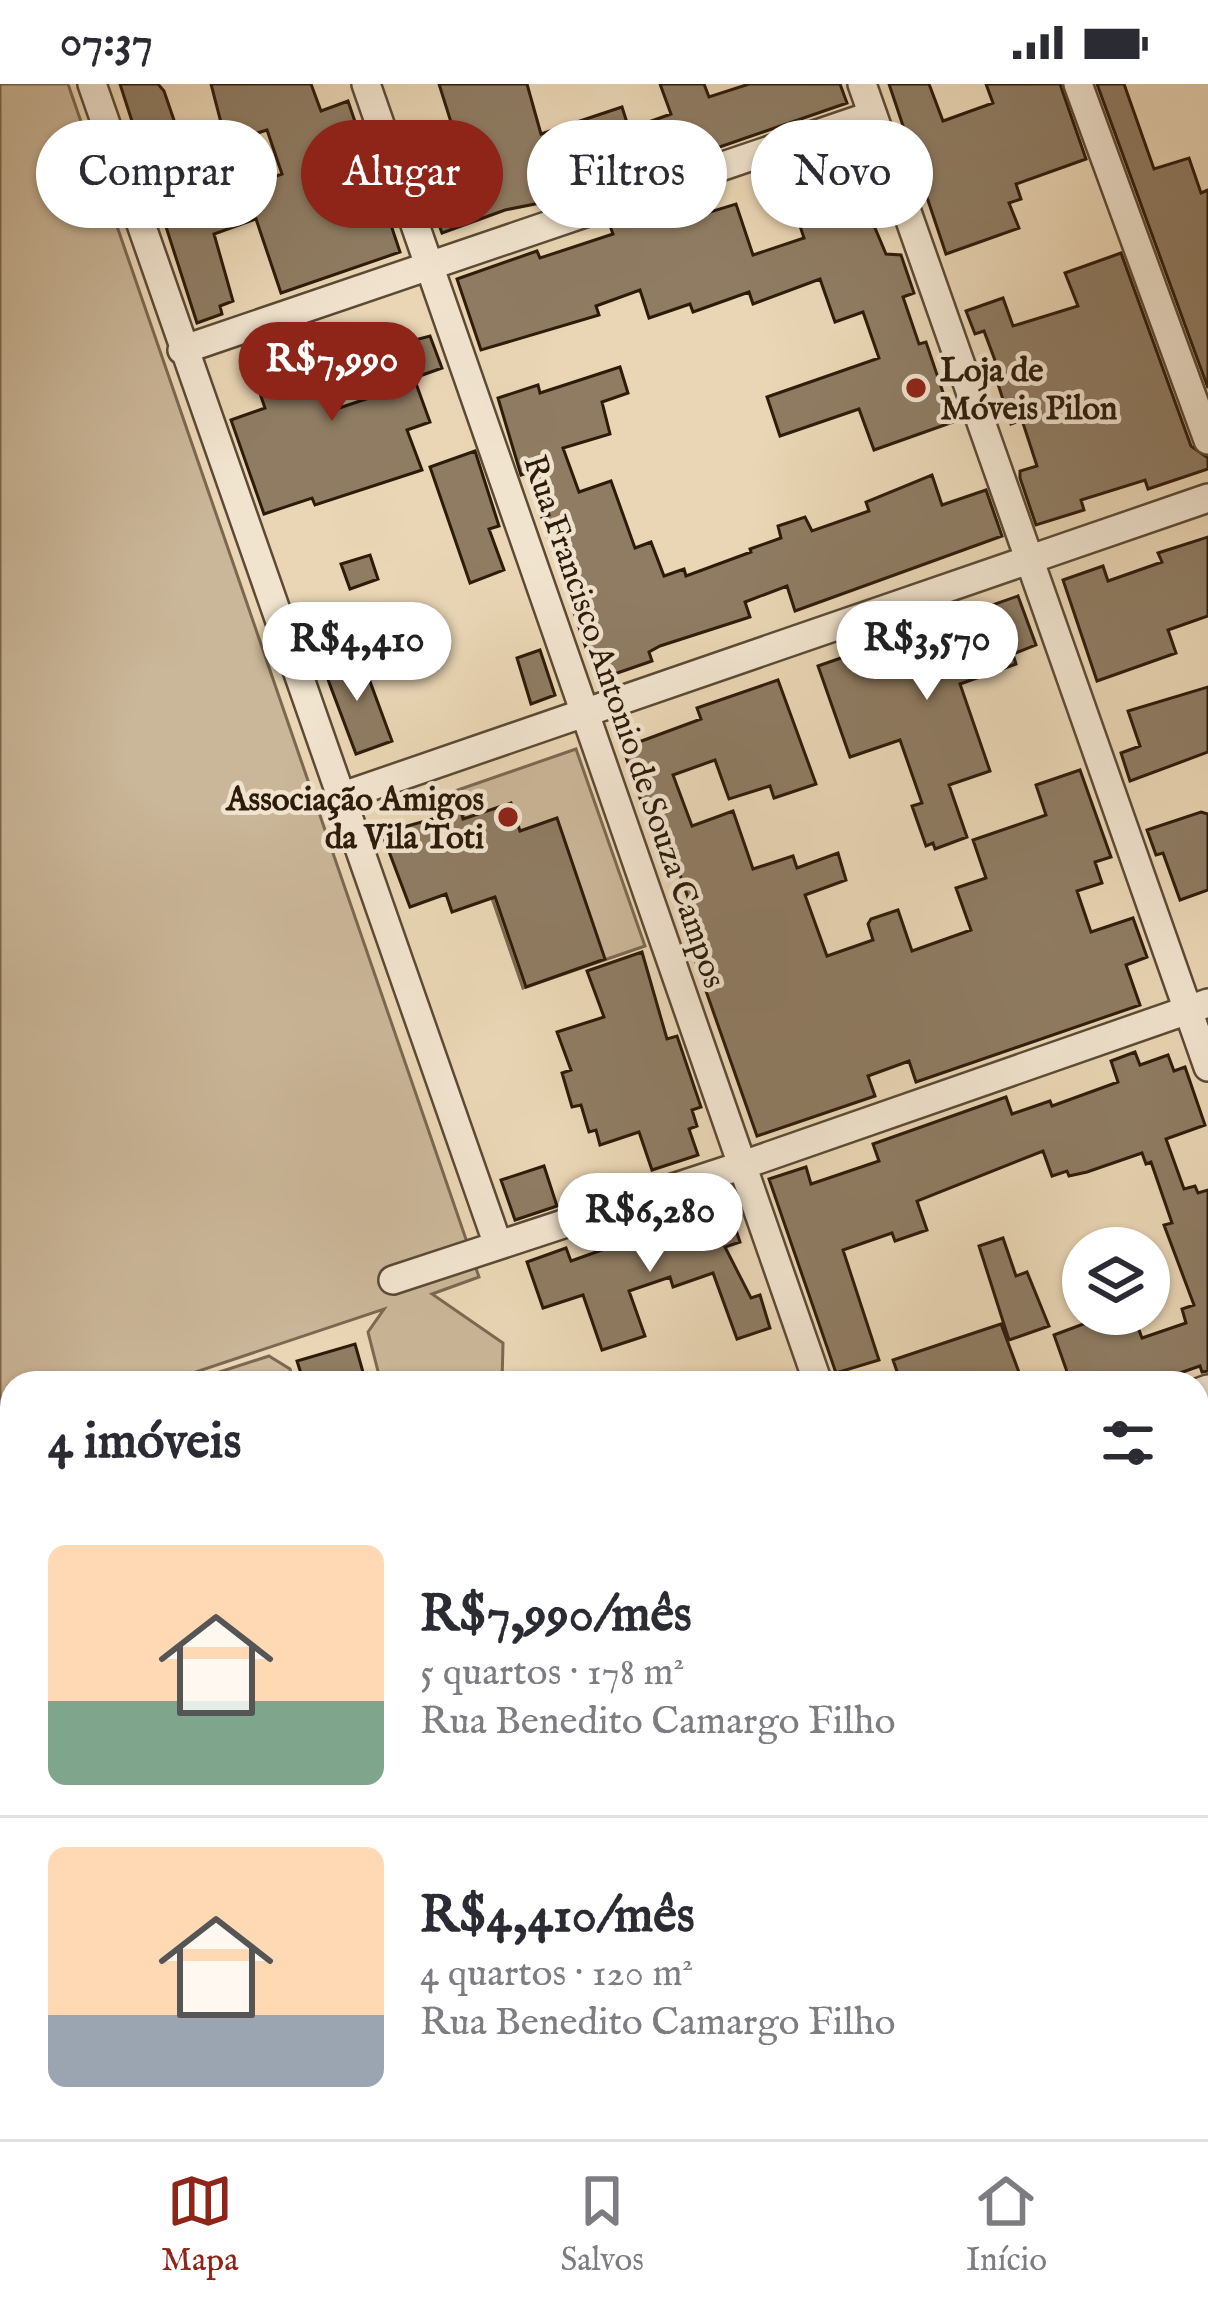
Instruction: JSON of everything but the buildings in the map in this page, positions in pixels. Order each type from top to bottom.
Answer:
[{"type":"street","points":[[92,84],[498,1245]]},
{"type":"street","name":"Rua Francisco Antonio de Souza Campos","points":[[366,84],[814,1371]]},
{"type":"street","points":[[862,84],[1031,560],[1198,1006],[1208,1067]]},
{"type":"street","points":[[1078,84],[1208,440]]},
{"type":"street","points":[[182,350],[873,115]]},
{"type":"street","points":[[344,796],[1208,498]]},
{"type":"street","points":[[393,1280],[743,1166],[1198,1006]]},
{"type":"shaded area","points":[[0,84],[68,84],[80,120],[36,120],[36,228],[118,228],[479,1277],[432,1294],[503,1343],[502,1371],[378,1371],[368,1332],[384,1309],[199,1371],[0,1371]]},
{"type":"shaded area","points":[[576,749],[645,946],[523,988],[455,791]]},
{"type":"shaded area","points":[[269,1356],[291,1371],[222,1371]]},
{"type":"place","name":"Loja de Móveis Pilon","points":[[916,388]]},
{"type":"place","name":"Associação Amigos da Vila Toti","points":[[508,817]]}]
